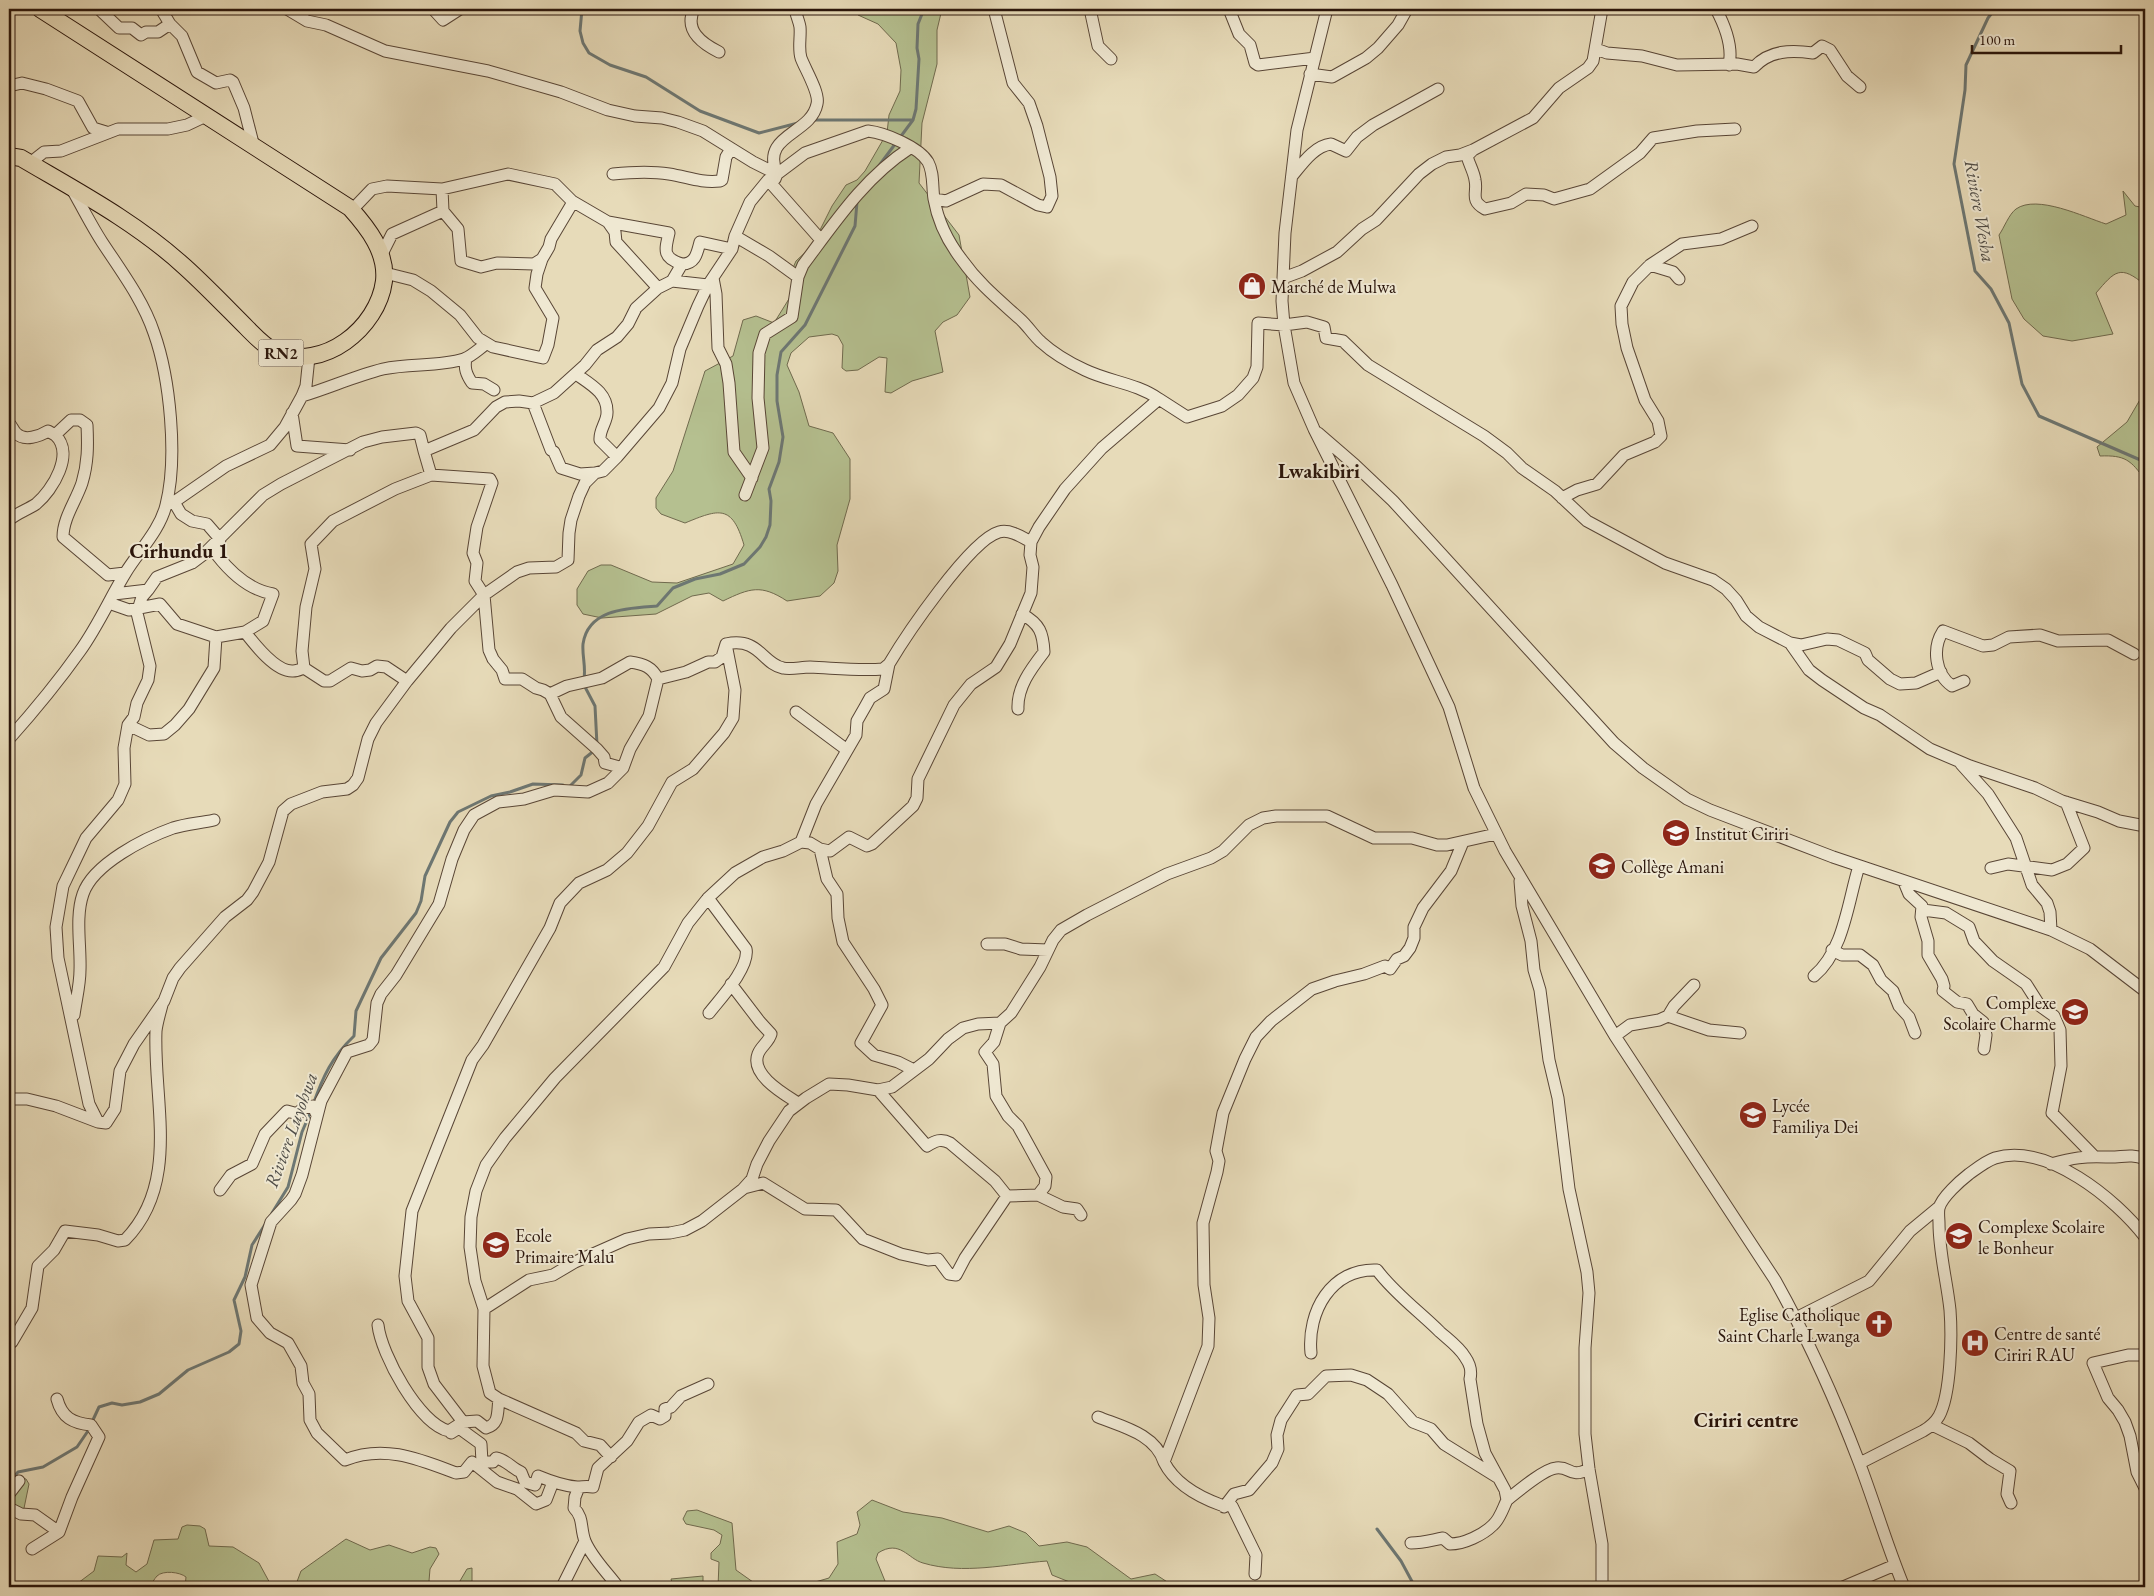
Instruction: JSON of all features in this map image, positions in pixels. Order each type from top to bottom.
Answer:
[{"type":"highway","name":"RN2","points":[[9,156],[20,158],[127,222],[185,267],[275,352],[293,357],[309,357],[326,353],[345,342],[362,328],[376,307],[383,290],[384,274],[381,256],[368,228],[352,210],[40,9]]},
{"type":"street","points":[[9,10],[13,9]]},
{"type":"street","points":[[99,9],[119,28],[132,28],[141,35],[146,32],[158,32],[170,24]]},
{"type":"street","points":[[161,9],[170,24],[182,36],[196,72],[216,83],[230,80],[233,82],[244,108],[254,147]]},
{"type":"street","points":[[288,9],[307,21],[326,25],[385,51],[488,71],[562,92],[608,110],[634,116],[662,118],[702,131],[773,176],[821,240]]},
{"type":"street","points":[[432,9],[443,20],[460,9]]},
{"type":"street","points":[[694,9],[690,17],[696,37],[703,44],[719,52]]},
{"type":"street","points":[[773,176],[774,151],[782,140],[808,120],[818,102],[800,55],[800,27],[795,9]]},
{"type":"street","points":[[934,199],[946,201],[965,190],[984,184],[1002,185],[1047,207],[1052,196],[1050,177],[1032,111],[1029,103],[1013,83],[994,9]]},
{"type":"street","points":[[1090,9],[1098,46],[1112,59]]},
{"type":"street","points":[[1229,9],[1239,34],[1250,45],[1255,63],[1258,65],[1315,58]]},
{"type":"street","points":[[1328,9],[1297,130],[1291,177],[1283,278],[1284,325],[1294,383],[1314,429],[1392,585],[1449,707],[1471,779],[1496,834],[1616,1036],[1770,1272],[1818,1361],[1860,1463],[1904,1587]]},
{"type":"street","points":[[1310,74],[1332,77],[1366,58],[1378,48],[1398,25],[1407,9]]},
{"type":"street","points":[[1283,278],[1302,271],[1337,252],[1362,229],[1376,220],[1419,174],[1432,164],[1446,157],[1460,155],[1473,150],[1532,118],[1559,88],[1588,68],[1593,60],[1596,49],[1602,9]]},
{"type":"street","points":[[1716,9],[1726,36],[1730,59],[1729,65]]},
{"type":"street","points":[[1596,49],[1607,53],[1661,60],[1677,65],[1754,67],[1762,58],[1769,55],[1788,52],[1813,53],[1822,46],[1830,50],[1847,76],[1860,87]]},
{"type":"street","points":[[9,86],[22,83],[78,101],[93,128],[106,132]]},
{"type":"street","points":[[1291,177],[1304,160],[1315,152],[1331,144],[1346,151],[1357,137],[1373,125],[1438,88]]},
{"type":"street","points":[[30,164],[44,152],[61,151],[106,132],[126,128],[168,129],[187,125],[206,116]]},
{"type":"street","points":[[1473,150],[1467,156],[1475,180],[1474,196],[1479,205],[1485,209],[1511,203],[1526,194],[1544,195],[1554,199],[1590,189],[1640,153],[1652,138],[1697,131],[1735,129]]},
{"type":"street","points":[[533,403],[551,450],[554,452],[557,464],[561,468],[580,474],[603,471],[647,424],[667,395],[691,321],[710,282],[732,249],[735,236],[750,202],[773,176],[805,154],[868,131],[878,132],[898,140],[924,156],[933,181],[934,199],[939,218],[948,239],[962,261],[993,296],[1020,319],[1042,343],[1083,369],[1099,376],[1138,387],[1187,417],[1222,406],[1230,401],[1255,374],[1257,367],[1258,323],[1284,325],[1307,322],[1324,327],[1326,338],[1343,341],[1368,365],[1484,436],[1562,498],[1587,521],[1664,563],[1713,580],[1726,589],[1746,616],[1759,627],[1790,643],[1801,644],[1827,639],[1838,640],[1865,653],[1868,660],[1890,679],[1900,684],[1916,682],[1941,672]]},
{"type":"street","points":[[744,495],[763,448],[758,398],[759,353],[765,334],[792,317],[798,277],[803,264],[858,192],[894,159],[910,148]]},
{"type":"street","points":[[614,174],[641,171],[670,174],[704,183],[720,181],[722,180],[726,157],[731,149]]},
{"type":"street","points":[[352,210],[372,189],[387,186],[442,188],[508,174],[555,184],[573,202],[608,222],[669,233],[666,247],[667,256],[672,261],[682,264],[688,264],[693,261],[697,255],[700,242],[732,249]]},
{"type":"street","points":[[71,188],[140,304],[154,332],[164,364],[168,388],[171,448],[170,504],[181,514],[192,520],[207,524],[220,539]]},
{"type":"street","points":[[442,188],[443,211],[458,229],[461,261],[481,267],[498,263],[534,264],[542,259]]},
{"type":"street","points":[[384,274],[414,280],[431,291],[460,314],[474,335],[486,344],[543,358],[548,345],[553,318],[535,288],[542,259],[554,233],[573,202]]},
{"type":"street","points":[[381,256],[392,234],[443,211]]},
{"type":"street","points":[[608,222],[615,232],[616,242],[658,288]]},
{"type":"street","points":[[1562,498],[1577,490],[1597,484],[1624,456],[1655,442],[1661,436],[1658,421],[1645,400],[1627,348],[1622,324],[1621,306],[1633,282],[1650,264],[1682,244],[1721,239],[1752,226]]},
{"type":"street","points":[[735,236],[769,256],[798,277]]},
{"type":"street","points":[[672,281],[682,264]]},
{"type":"street","points":[[1650,264],[1673,272],[1679,279]]},
{"type":"street","points":[[424,451],[474,430],[496,407],[505,402],[533,403],[554,393],[576,374],[597,350],[617,337],[628,324],[636,308],[658,288],[672,281],[710,282]]},
{"type":"street","points":[[710,282],[716,294],[718,348],[726,364],[729,383],[734,452],[752,478]]},
{"type":"street","points":[[302,396],[334,384],[404,364],[443,363],[466,358],[486,344]]},
{"type":"street","points":[[9,739],[48,694],[80,651],[126,572],[170,504],[226,466],[270,445],[285,427],[306,386],[309,357]]},
{"type":"street","points":[[466,358],[464,366],[466,374],[472,383],[484,384],[494,390]]},
{"type":"street","points":[[576,374],[602,394],[607,413],[599,434],[600,440],[617,457]]},
{"type":"street","points":[[611,1457],[600,1445],[584,1441],[576,1433],[499,1399],[490,1393],[483,1366],[484,1309],[475,1281],[470,1248],[471,1217],[476,1191],[486,1165],[505,1138],[555,1078],[664,967],[688,924],[708,898],[735,873],[750,864],[802,842],[830,851],[849,837],[867,846],[872,844],[914,806],[917,798],[918,779],[954,705],[971,684],[996,667],[1010,644],[1031,593],[1033,580],[1032,542],[1050,510],[1073,479],[1111,440],[1158,399]]},
{"type":"street","points":[[292,413],[297,446],[350,450]]},
{"type":"street","points":[[55,435],[71,420],[80,420],[87,425],[88,448],[86,467],[82,484],[66,519],[63,538],[108,575],[126,572]]},
{"type":"street","points":[[9,423],[18,436],[22,438],[28,438],[48,431],[55,435],[61,441],[63,457],[56,478],[35,504],[18,512],[9,520]]},
{"type":"street","points":[[1314,429],[1393,501],[1614,743],[1643,768],[1687,799],[1770,834],[1904,882],[2051,930],[2090,949],[2145,991]]},
{"type":"street","points":[[98,1122],[88,1104],[58,958],[56,927],[63,886],[86,838],[118,800],[125,784],[124,748],[128,725],[134,717],[137,703],[148,680],[150,666],[140,627],[138,607],[142,597],[157,577],[192,563],[220,539],[263,495],[363,442],[382,437],[416,433],[420,435],[431,474]]},
{"type":"street","points":[[9,1342],[12,1342],[32,1308],[38,1266],[54,1250],[65,1231],[98,1235],[118,1241],[124,1240],[146,1213],[160,1162],[160,1107],[156,1029],[164,1001],[173,978],[180,968],[225,917],[247,900],[253,892],[269,862],[283,811],[291,804],[322,792],[347,789],[353,785],[358,778],[368,740],[376,723],[407,681],[451,628],[484,595],[517,572],[529,568],[556,567],[568,560],[568,534],[575,507],[585,483],[595,473]]},
{"type":"street","points":[[304,668],[302,651],[306,607],[315,569],[311,544],[333,521],[395,489],[431,474],[490,479],[492,483],[476,527],[473,553],[477,563],[475,581],[484,595],[489,650],[493,659],[502,670],[505,679],[522,679],[550,694],[561,717],[597,748],[604,757],[605,763],[623,768]]},
{"type":"street","points":[[726,644],[736,642],[746,644],[760,651],[779,667],[786,669],[807,667],[883,669],[889,664],[912,627],[964,561],[988,537],[1000,531],[1010,532],[1032,542]]},
{"type":"street","points":[[111,598],[129,610],[160,604],[177,624],[216,637],[245,632],[262,621],[273,594],[252,587],[224,564],[217,555],[220,539]]},
{"type":"street","points":[[111,598],[148,590]]},
{"type":"street","points":[[1018,710],[1017,696],[1032,667],[1044,652],[1043,636],[1034,621],[1022,614]]},
{"type":"street","points":[[1964,681],[1952,686],[1941,672],[1936,652],[1939,638],[1943,631],[1984,646],[1993,645],[2009,637],[2040,635],[2058,641],[2108,640],[2134,654]]},
{"type":"street","points":[[245,632],[261,653],[284,670],[294,672],[304,668]]},
{"type":"street","points":[[128,725],[149,735],[164,734],[175,725],[189,709],[214,668],[216,637]]},
{"type":"street","points":[[1790,643],[1809,670],[1822,680],[1864,708],[1880,715],[1930,749],[1959,762],[2035,788],[2066,802],[2119,821],[2145,826]]},
{"type":"street","points":[[658,679],[686,672],[708,662],[715,662],[722,657],[726,644]]},
{"type":"street","points":[[463,1422],[434,1384],[428,1367],[428,1338],[408,1301],[405,1289],[409,1228],[417,1196],[472,1060],[483,1045],[550,928],[560,903],[579,884],[607,870],[627,853],[648,826],[672,782],[693,770],[724,733],[733,718],[735,690],[726,644]]},
{"type":"street","points":[[550,694],[566,686],[602,678],[630,662],[647,666],[654,671],[658,679],[649,716],[630,749],[623,768],[608,783],[588,792],[554,790],[524,800],[498,802],[474,815],[464,830],[452,859],[439,904],[396,975],[381,994],[377,1003],[373,1040],[369,1044],[347,1052],[316,1113],[309,1150],[295,1194],[271,1222],[251,1285],[257,1318],[270,1333],[288,1343],[295,1352],[301,1366],[303,1383],[310,1394],[310,1420],[317,1433],[345,1460],[357,1455],[368,1455],[374,1452],[401,1454],[456,1474],[464,1472],[472,1462],[498,1482],[517,1490],[536,1504],[546,1500],[553,1482]]},
{"type":"street","points":[[802,842],[816,804],[856,735],[857,721],[870,698],[884,689],[889,664]]},
{"type":"street","points":[[304,668],[324,681],[330,680],[351,668],[370,670],[377,666],[386,667],[407,681]]},
{"type":"street","points":[[796,712],[847,750]]},
{"type":"street","points":[[1959,762],[1998,808],[2016,838],[2027,865],[2032,885],[2047,903],[2050,912],[2051,930]]},
{"type":"street","points":[[1991,868],[2008,864],[2027,865],[2052,870],[2073,859],[2084,848],[2066,802]]},
{"type":"street","points":[[1038,1195],[1045,1186],[1046,1177],[1018,1126],[1008,1116],[996,1096],[993,1064],[986,1052],[994,1042],[1000,1024],[1011,1013],[1032,981],[1053,940],[1071,924],[1166,874],[1211,858],[1223,851],[1249,825],[1263,818],[1276,816],[1327,816],[1374,838],[1412,838],[1437,845],[1463,842],[1496,834]]},
{"type":"street","points":[[73,1024],[80,972],[79,912],[82,894],[88,883],[114,857],[127,849],[173,828],[214,820]]},
{"type":"street","points":[[1164,1462],[1174,1441],[1180,1419],[1208,1346],[1209,1318],[1204,1285],[1203,1223],[1217,1172],[1219,1161],[1216,1151],[1223,1114],[1245,1059],[1256,1037],[1271,1021],[1312,989],[1385,966],[1390,969],[1397,960],[1404,956],[1414,938],[1414,927],[1423,908],[1451,871],[1463,842]]},
{"type":"street","points":[[820,849],[827,879],[837,894],[838,918],[844,942],[874,988],[882,1005],[861,1043],[874,1055],[898,1062],[914,1070]]},
{"type":"street","points":[[1814,976],[1823,969],[1843,930],[1859,866]]},
{"type":"street","points":[[1519,874],[1522,906],[1534,970],[1540,990],[1549,1060],[1558,1098],[1569,1189],[1587,1272],[1589,1293],[1584,1390],[1588,1469],[1602,1544],[1602,1587]]},
{"type":"street","points":[[1904,882],[1909,894],[1922,906],[1921,917],[1928,941],[1928,955],[1942,979],[1943,991],[1957,1002],[1966,1004],[1973,1014],[1984,1022],[1986,1035],[1984,1049]]},
{"type":"street","points":[[708,898],[746,949],[747,954],[746,960],[732,984],[709,1013]]},
{"type":"street","points":[[1922,910],[1946,913],[1969,927],[1974,941],[1993,961],[2026,984],[2040,1006],[2054,1016],[2060,1030],[2061,1066],[2052,1114],[2093,1155]]},
{"type":"street","points":[[987,944],[1005,944],[1021,949],[1048,950]]},
{"type":"street","points":[[1832,950],[1842,955],[1860,955],[1873,965],[1881,980],[1893,991],[1899,1006],[1909,1016],[1915,1033]]},
{"type":"street","points":[[732,984],[771,1034],[759,1051],[756,1060],[762,1074],[767,1081],[798,1103]]},
{"type":"street","points":[[1616,1036],[1630,1025],[1658,1020],[1668,1016],[1674,1006],[1694,985]]},
{"type":"street","points":[[9,1099],[27,1099],[56,1106],[98,1122],[106,1123],[115,1109],[120,1071],[134,1044],[164,1001]]},
{"type":"street","points":[[1668,1016],[1709,1030],[1740,1033]]},
{"type":"street","points":[[484,1309],[529,1280],[552,1275],[627,1239],[649,1234],[670,1234],[685,1230],[702,1220],[743,1189],[752,1179],[757,1164],[779,1124],[798,1103],[828,1084],[848,1084],[878,1090],[892,1087],[963,1028],[978,1024],[1000,1024]]},
{"type":"street","points":[[878,1090],[918,1138],[927,1146],[933,1142],[943,1140],[950,1143],[995,1181],[1008,1196]]},
{"type":"street","points":[[220,1190],[231,1175],[252,1164],[265,1134],[287,1111],[298,1114],[303,1108],[313,1106],[316,1113]]},
{"type":"street","points":[[1796,1318],[1869,1281],[1910,1231],[1939,1207],[1957,1184],[1977,1168],[1994,1158],[2015,1155],[2040,1159],[2051,1164],[2094,1188],[2120,1208],[2145,1237]]},
{"type":"street","points":[[2051,1164],[2093,1155],[2107,1157],[2134,1155],[2145,1159]]},
{"type":"street","points":[[743,1189],[763,1183],[805,1209],[836,1210],[863,1239],[901,1254],[928,1260],[938,1259],[949,1274],[956,1275],[965,1258],[1008,1196]]},
{"type":"street","points":[[1008,1196],[1038,1195],[1063,1207],[1076,1209],[1081,1214]]},
{"type":"street","points":[[1860,1463],[1932,1425],[1940,1414],[1948,1383],[1950,1311],[1939,1230],[1939,1207]]},
{"type":"street","points":[[1311,1353],[1312,1326],[1320,1300],[1334,1286],[1353,1274],[1377,1270],[1465,1357],[1471,1373],[1470,1379],[1477,1424],[1485,1453],[1505,1490],[1507,1500]]},
{"type":"street","points":[[378,1325],[379,1339],[407,1393],[423,1413],[442,1430]]},
{"type":"street","points":[[2145,1356],[2128,1355],[2093,1363],[2108,1398],[2125,1422],[2130,1436],[2137,1472],[2145,1488]]},
{"type":"street","points":[[1224,1506],[1234,1494],[1249,1490],[1272,1463],[1278,1449],[1277,1435],[1281,1420],[1297,1395],[1308,1394],[1326,1376],[1334,1375],[1359,1377],[1377,1386],[1402,1407],[1413,1422],[1431,1429],[1444,1444],[1498,1478]]},
{"type":"street","points":[[499,1399],[497,1420],[492,1426],[486,1428],[477,1421],[463,1422],[449,1431],[442,1430],[436,1432],[444,1437],[459,1428],[481,1444],[482,1462],[493,1462],[496,1458],[504,1460],[515,1470],[521,1472],[525,1482],[535,1484],[538,1476],[553,1482],[579,1487],[584,1485],[593,1487],[598,1468],[627,1441],[639,1422],[651,1415],[660,1419],[666,1416],[665,1409],[671,1407],[681,1396],[708,1384]]},
{"type":"street","points":[[32,1549],[59,1532],[72,1497],[99,1437],[91,1426],[75,1423],[60,1409],[57,1399]]},
{"type":"street","points":[[1098,1417],[1144,1436],[1161,1452],[1171,1475],[1192,1491],[1224,1506],[1232,1506],[1256,1555],[1255,1574]]},
{"type":"street","points":[[1932,1425],[1969,1443],[2010,1471],[2007,1494],[2011,1503]]},
{"type":"street","points":[[1411,1543],[1422,1540],[1431,1542],[1443,1538],[1450,1544],[1459,1544],[1494,1524],[1507,1500],[1527,1483],[1551,1469],[1562,1468],[1574,1474],[1588,1469]]},
{"type":"street","points":[[9,1494],[19,1481]]},
{"type":"street","points":[[579,1487],[575,1497],[574,1508],[581,1515],[584,1541],[618,1587]]},
{"type":"street","points":[[9,1508],[21,1514],[35,1515],[59,1532]]},
{"type":"street","points":[[562,1587],[584,1541]]},
{"type":"street","points":[[1843,1587],[1895,1565]]},
{"type":"green space","points":[[854,9],[942,9],[937,30],[937,64],[922,123],[919,183],[959,235],[970,297],[957,315],[943,322],[935,331],[943,372],[912,381],[891,393],[885,392],[887,358],[879,357],[858,370],[846,371],[842,368],[843,345],[838,336],[832,334],[809,337],[791,353],[787,365],[799,392],[809,426],[833,433],[850,459],[850,499],[837,545],[838,571],[834,583],[820,596],[787,601],[770,592],[755,590],[741,593],[723,601],[709,593],[692,596],[656,614],[602,618],[583,614],[577,605],[577,589],[588,571],[601,565],[611,565],[652,582],[677,583],[733,564],[744,545],[734,522],[729,516],[723,513],[715,513],[685,523],[661,514],[656,508],[656,498],[673,471],[705,371],[733,356],[743,320],[756,316],[774,323],[792,294],[792,270],[796,261],[812,246],[832,206],[846,185],[857,180],[865,171],[887,133],[889,115],[900,91],[901,70],[896,43],[878,24],[858,15]]},
{"type":"green space","points":[[2123,191],[2135,206],[2145,208],[2145,285],[2129,274],[2118,273],[2113,275],[2096,293],[2113,334],[2072,341],[2043,336],[2024,319],[2012,299],[1999,235],[2013,211],[2025,205],[2048,205],[2061,208],[2106,224],[2126,215]]},
{"type":"green space","points":[[2145,391],[2145,480],[2127,460],[2100,456],[2097,447],[2127,422]]},
{"type":"green space","points":[[9,1475],[26,1479],[29,1484],[22,1518],[9,1508]]},
{"type":"green space","points":[[872,1500],[903,1512],[942,1518],[988,1532],[1009,1526],[1026,1533],[1039,1546],[1067,1542],[1087,1547],[1131,1579],[1155,1574],[1175,1587],[1082,1587],[1052,1575],[1047,1561],[985,1568],[954,1568],[923,1563],[903,1551],[892,1548],[878,1553],[876,1559],[885,1581],[881,1587],[845,1587],[841,1583],[823,1587],[798,1587],[829,1578],[838,1564],[837,1542],[857,1534],[860,1525],[857,1512]]},
{"type":"green space","points":[[697,1510],[732,1523],[736,1570],[760,1587],[718,1587],[719,1562],[711,1559],[711,1553],[720,1544],[722,1535],[714,1530],[686,1524],[683,1519],[687,1511]]},
{"type":"green space","points":[[187,1525],[200,1526],[205,1529],[209,1546],[233,1547],[259,1563],[272,1587],[185,1587],[186,1577],[167,1572],[157,1576],[149,1587],[79,1587],[78,1583],[94,1571],[98,1556],[122,1557],[127,1553],[126,1565],[136,1572],[147,1564],[154,1540],[178,1539],[182,1527]]},
{"type":"green space","points":[[346,1539],[370,1550],[389,1545],[412,1553],[430,1547],[436,1548],[439,1554],[430,1569],[429,1581],[436,1587],[295,1587],[301,1571]]},
{"type":"green space","points":[[472,1568],[472,1587],[448,1587],[457,1586],[467,1569]]},
{"type":"green space","points":[[703,1576],[703,1587],[673,1587],[671,1579]]},
{"type":"waterway","points":[[582,9],[580,31],[583,43],[589,53],[610,65],[646,77],[700,111],[759,133],[798,123]]},
{"type":"waterway","name":"Riviere Luyohwa","points":[[878,167],[913,120],[916,109],[919,59],[917,48],[918,24],[924,9]]},
{"type":"waterway","name":"Riviere Wesha","points":[[1995,9],[1988,18],[1966,65],[1965,90],[1954,164],[1975,271],[1991,289],[2009,323],[2022,384],[2039,416],[2145,462]]},
{"type":"waterway","points":[[811,120],[912,120]]},
{"type":"waterway","name":"Riviere Luyohwa","points":[[584,679],[583,644],[587,632],[593,623],[601,617],[623,609],[657,606],[673,588],[695,579],[720,574],[744,564],[760,547],[766,537],[770,525],[771,501],[769,489],[779,462],[783,437],[777,401],[777,375],[781,352],[805,325],[855,226],[857,202]]},
{"type":"waterway","name":"Riviere Luyohwa","points":[[584,685],[595,706],[597,745]]},
{"type":"waterway","name":"Riviere Luyohwa","points":[[570,786],[581,775],[585,758],[595,750]]},
{"type":"waterway","name":"Riviere Luyohwa","points":[[313,1105],[329,1068],[354,1036],[356,1011],[381,958],[416,913],[421,901],[425,876],[450,822],[458,812],[491,796],[533,784],[563,785]]},
{"type":"waterway","name":"Riviere Luyohwa","points":[[272,1213],[288,1187],[302,1132],[311,1111]]},
{"type":"waterway","name":"Riviere Luyohwa","points":[[92,1422],[99,1407],[112,1403],[122,1405],[140,1402],[159,1394],[188,1370],[229,1352],[239,1344],[241,1331],[234,1300],[245,1277],[252,1245],[266,1223]]},
{"type":"waterway","name":"Riviere Luyohwa","points":[[9,1479],[12,1479],[18,1472],[43,1467],[77,1447],[90,1428]]},
{"type":"waterway","points":[[1377,1529],[1401,1561],[1415,1587]]},
{"type":"place","name":"Marché de Mulwa","points":[[1252,286]]},
{"type":"place","name":"Institut Ciriri","points":[[1676,833]]},
{"type":"place","name":"Collège Amani","points":[[1602,866]]},
{"type":"place","name":"Complexe Scolaire Charme","points":[[2075,1012]]},
{"type":"place","name":"Lycée Familiya Dei","points":[[1753,1115]]},
{"type":"place","name":"Complexe Scolaire le Bonheur","points":[[1959,1236]]},
{"type":"place","name":"Ecole Primaire Malu","points":[[496,1245]]},
{"type":"place","name":"Eglise Catholique Saint Charle Lwanga","points":[[1879,1324]]},
{"type":"place","name":"Centre de santé Ciriri RAU","points":[[1975,1343]]},
{"type":"district","name":"Lwakibiri","points":[[1319,471]]},
{"type":"district","name":"Cirhundu 1","points":[[179,551]]},
{"type":"district","name":"Ciriri centre","points":[[1746,1420]]}]
